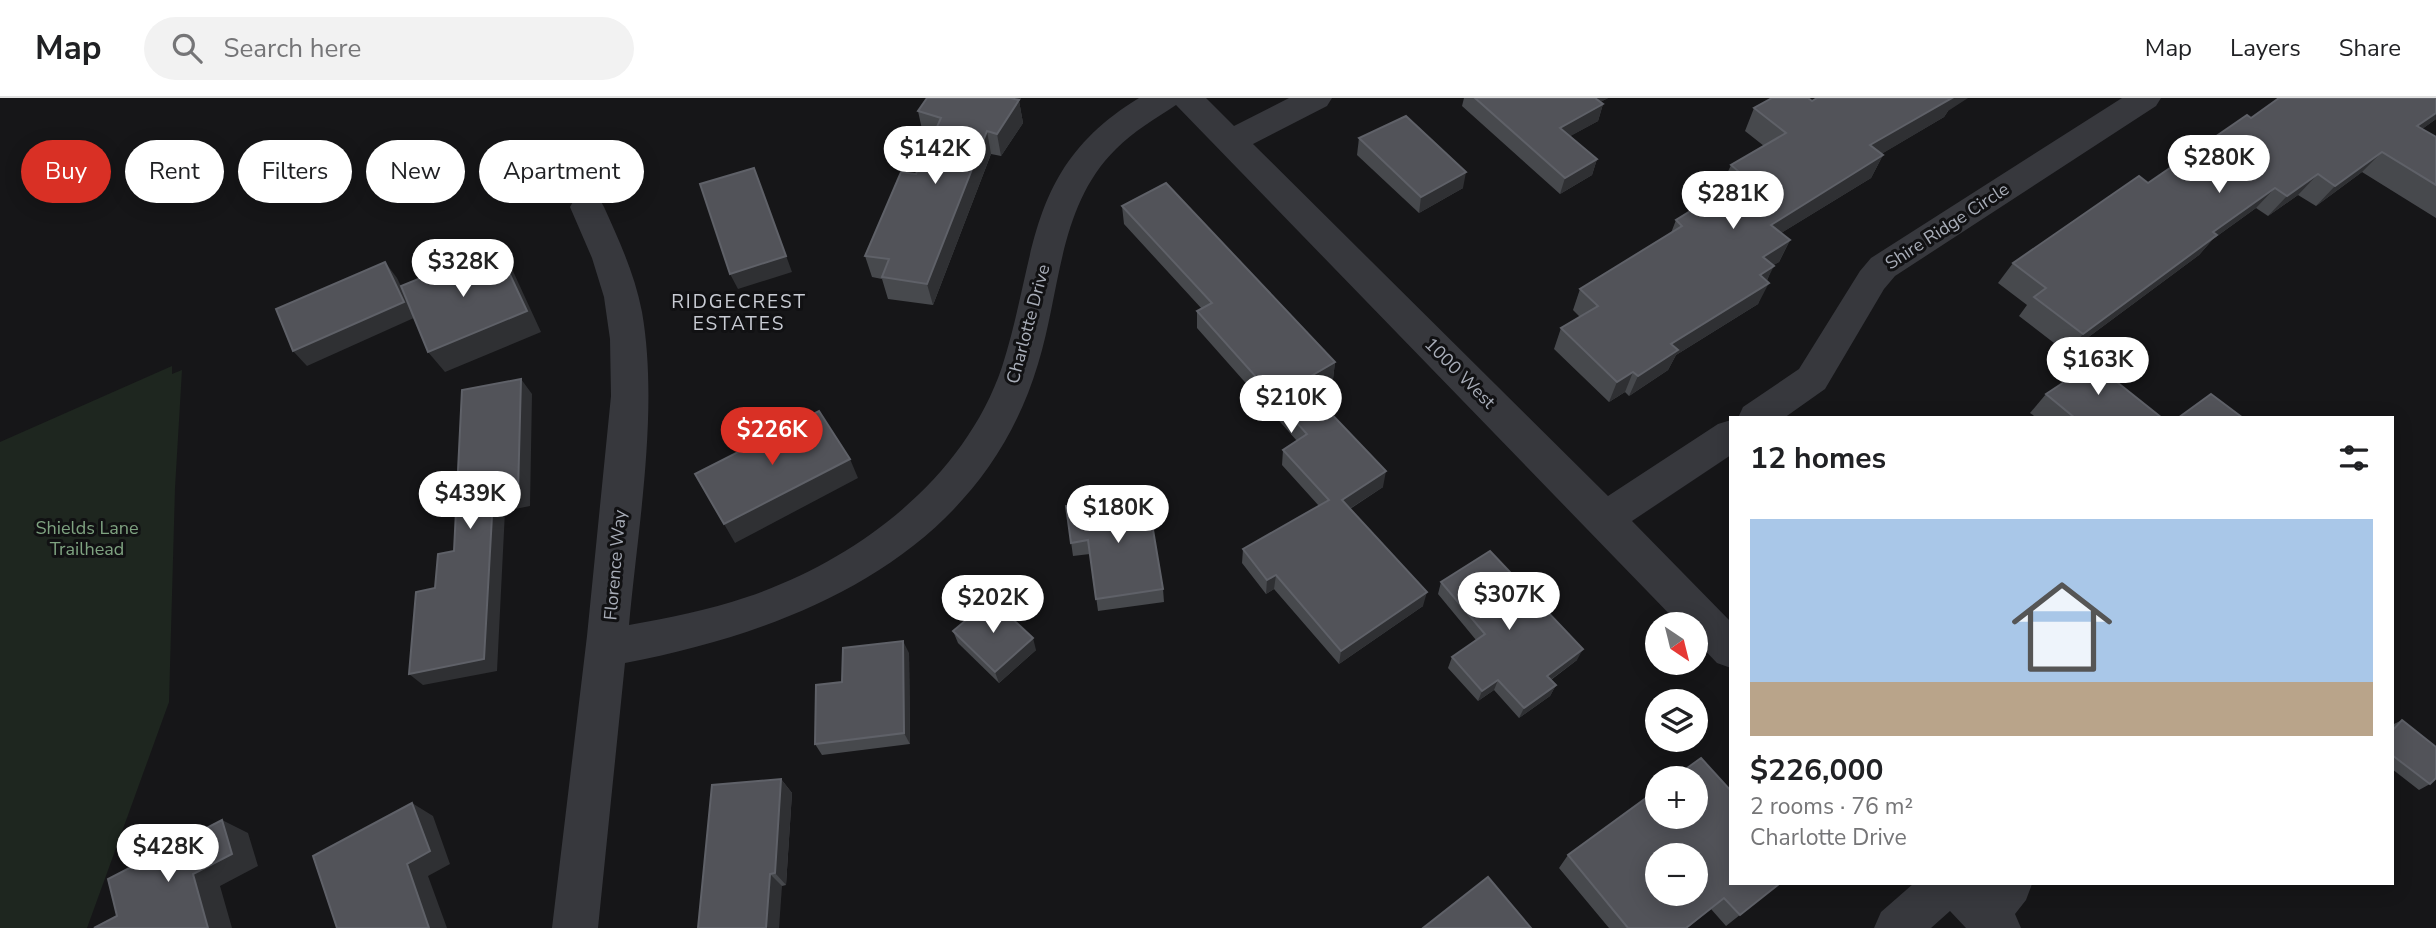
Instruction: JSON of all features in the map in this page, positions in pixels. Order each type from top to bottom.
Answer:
[{"type":"street","name":"Charlotte Drive","points":[[607,648],[710,627],[797,595],[840,575],[896,538],[950,490],[981,446],[1007,401],[1024,351],[1062,201],[1099,146],[1122,123],[1164,98]]},
{"type":"street","name":"1000 West","points":[[1187,98],[1605,519],[1729,648]]},
{"type":"street","points":[[1230,142],[1316,98]]},
{"type":"street","name":"Shire Ridge Circle","points":[[1759,416],[1812,379],[1872,280],[1883,267],[2145,98]]},
{"type":"street","name":"Florence Way","points":[[575,928],[607,648],[630,368],[624,312],[611,258],[587,206]]},
{"type":"street","points":[[1605,519],[1729,436]]},
{"type":"street","points":[[1897,928],[1946,885]]},
{"type":"green space","name":"Shields Lane Trailhead","points":[[172,366],[172,374],[182,370],[175,488],[169,702],[87,928],[0,928],[0,442]]},
{"type":"building","points":[[927,98],[1019,100],[997,134],[987,131],[927,284],[882,277],[889,259],[865,256],[901,172],[916,174],[941,118],[918,111]]},
{"type":"building","points":[[1475,98],[1595,98],[1603,104],[1560,128],[1597,159],[1565,178]]},
{"type":"building","points":[[1772,98],[1808,98],[1812,101],[1817,98],[1952,98],[1870,145],[1883,155],[1771,225],[1790,240],[1763,257],[1774,266],[1760,275],[1769,283],[1671,344],[1678,350],[1638,376],[1633,372],[1617,382],[1561,328],[1598,306],[1580,289],[1682,226],[1676,220],[1745,177],[1731,165],[1786,133],[1754,108]]},
{"type":"building","points":[[2279,98],[2436,98],[2436,113],[2417,126],[2436,137],[2436,185],[2382,152],[2335,186],[2318,174],[2287,196],[2275,188],[2213,232],[2217,235],[2083,334],[2034,297],[2046,288],[2013,263],[2139,176],[2148,183],[2247,115],[2251,118]]},
{"type":"building","points":[[1406,116],[1466,172],[1421,197],[1359,138]]},
{"type":"building","points":[[754,168],[786,256],[730,274],[700,184]]},
{"type":"building","points":[[1166,183],[1335,362],[1301,382],[1386,471],[1342,500],[1427,592],[1341,651],[1276,575],[1267,580],[1243,549],[1329,500],[1283,450],[1307,434],[1197,311],[1212,303],[1122,206]]},
{"type":"building","points":[[497,247],[527,311],[428,352],[401,286]]},
{"type":"building","points":[[385,262],[404,302],[293,351],[276,309]]},
{"type":"building","points":[[2093,363],[2159,416],[2073,416],[2046,394]]},
{"type":"building","points":[[521,379],[518,493],[493,498],[484,659],[409,674],[416,592],[435,588],[438,554],[454,551],[462,390]]},
{"type":"building","points":[[2211,394],[2240,416],[2181,416]]},
{"type":"building","points":[[819,411],[850,459],[724,524],[695,474]]},
{"type":"building","points":[[1147,494],[1163,589],[1096,599],[1088,540],[1071,543],[1066,506]]},
{"type":"building","points":[[1490,551],[1583,649],[1547,676],[1556,685],[1524,708],[1498,680],[1482,691],[1452,657],[1485,634],[1441,582]]},
{"type":"building","points":[[991,599],[1033,638],[995,672],[953,631]]},
{"type":"building","points":[[903,641],[904,733],[815,744],[816,685],[842,682],[843,648]]},
{"type":"building","points":[[2402,720],[2436,747],[2436,778],[2430,784],[2394,757],[2394,729]]},
{"type":"building","points":[[1701,758],[1729,789],[1729,885],[1778,885],[1740,915],[1724,898],[1686,928],[1628,928],[1568,855],[1645,799],[1645,829],[1708,829],[1708,766],[1690,766]]},
{"type":"building","points":[[781,779],[775,873],[770,874],[766,928],[698,928],[712,785]]},
{"type":"building","points":[[412,803],[430,851],[407,864],[429,928],[337,928],[313,856]]},
{"type":"building","points":[[222,820],[232,854],[193,874],[208,928],[94,928],[117,916],[108,879]]},
{"type":"building","points":[[1488,877],[1531,928],[1423,928]]},
{"type":"district","name":"RIDGECREST ESTATES","points":[[739,313]]}]
